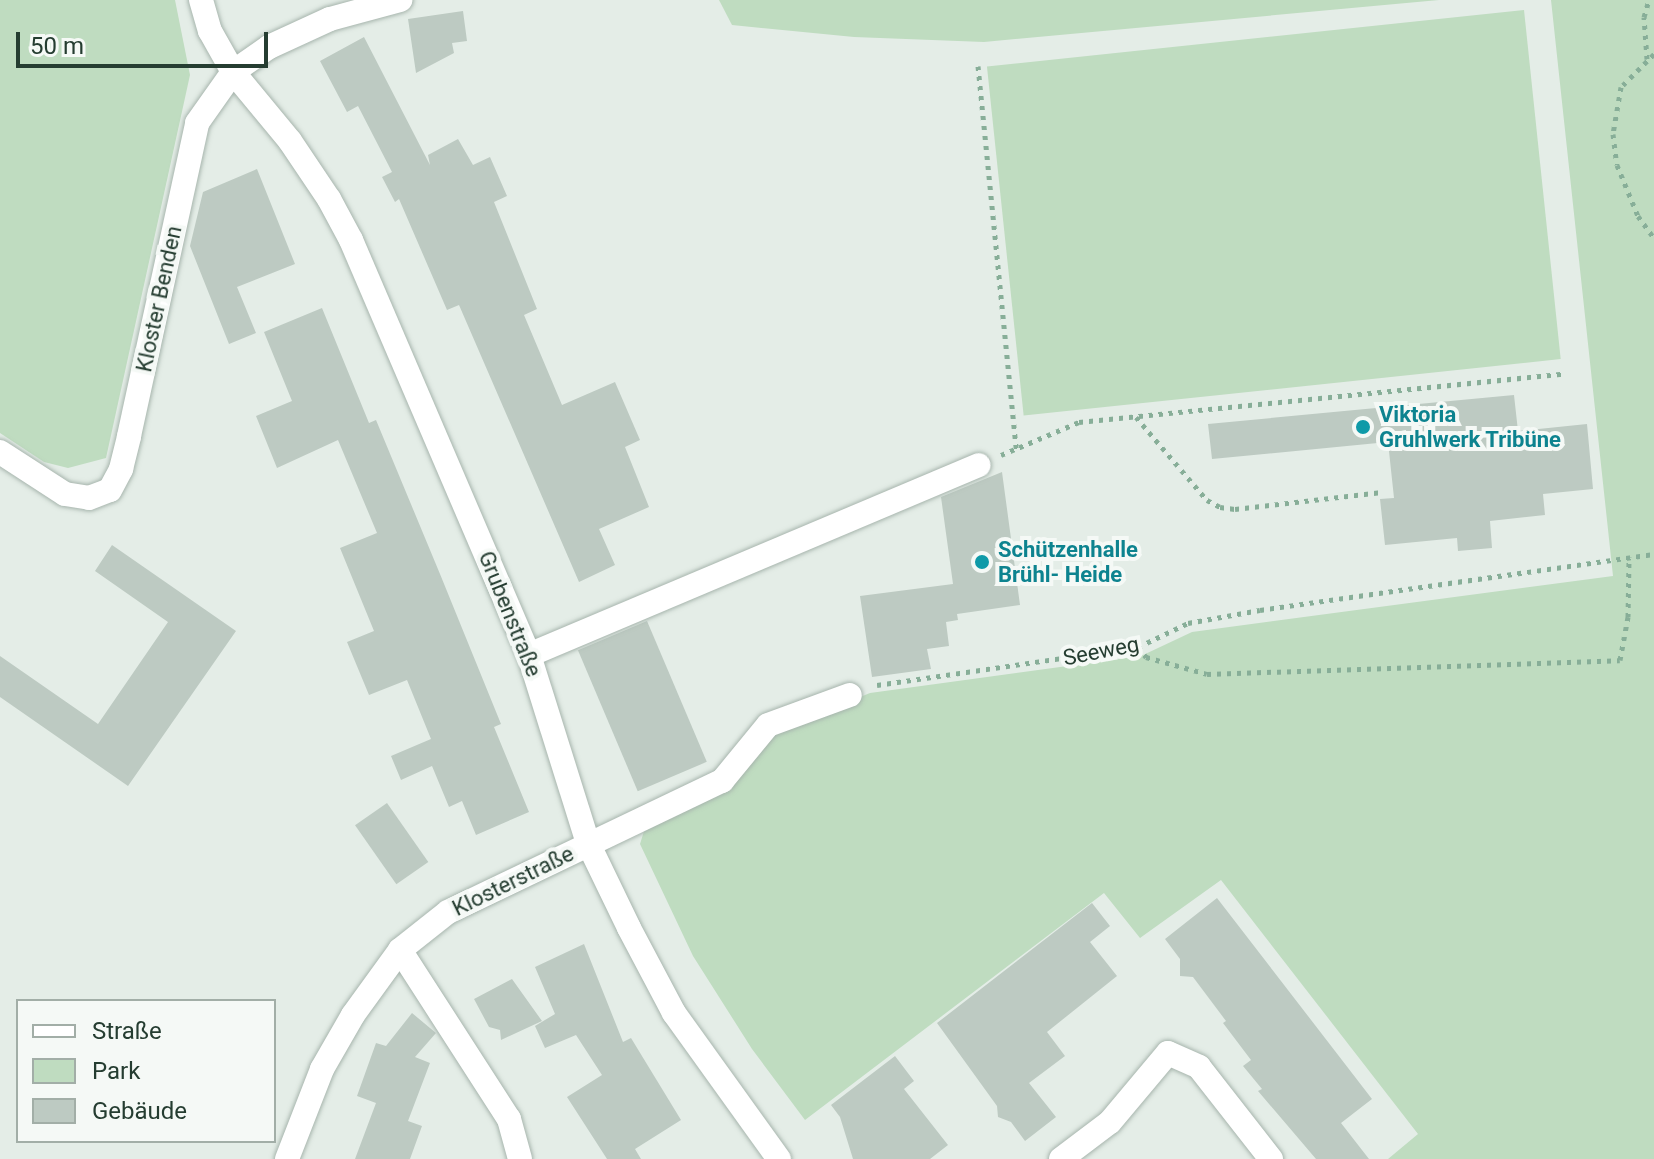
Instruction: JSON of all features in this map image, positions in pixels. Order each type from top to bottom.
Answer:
[{"type":"street","points":[[201,0],[210,31],[233,72],[269,47],[330,19],[400,0]]},
{"type":"street","name":"Kloster Benden","points":[[0,452],[65,494],[89,498],[110,490],[121,469],[129,436],[197,123],[233,72]]},
{"type":"street","name":"Grubenstraße","points":[[233,72],[290,141],[329,199],[351,240],[529,655],[588,843],[674,1013],[779,1159]]},
{"type":"street","points":[[529,655],[979,465]]},
{"type":"street","points":[[588,843],[722,781],[768,725],[850,695]]},
{"type":"street","name":"Klosterstraße","points":[[287,1159],[322,1069],[353,1015],[400,950],[448,912],[588,843]]},
{"type":"street","points":[[400,950],[509,1119],[520,1159]]},
{"type":"street","points":[[1061,1159],[1110,1122],[1168,1053],[1199,1067],[1271,1159]]},
{"type":"path","points":[[1647,59],[1644,17],[1649,0]]},
{"type":"path","points":[[1654,54],[1621,87],[1613,134],[1617,165],[1638,216],[1654,238]]},
{"type":"path","points":[[978,66],[1016,449]]},
{"type":"path","points":[[979,465],[1079,422],[1563,374]]},
{"type":"path","points":[[1136,416],[1207,500],[1220,507],[1235,509],[1382,492]]},
{"type":"path","name":"Seeweg","points":[[850,695],[884,682],[1138,647],[1188,623],[1654,554]]},
{"type":"path","points":[[1138,647],[1146,657],[1207,674],[1620,660],[1628,617],[1629,557]]},
{"type":"green space","points":[[0,0],[175,0],[190,75],[106,458],[68,468],[44,462],[0,433]]},
{"type":"green space","points":[[719,0],[1439,0],[984,42],[854,37],[732,25]]},
{"type":"green space","points":[[1551,0],[1654,0],[1654,1159],[1388,1159],[1418,1134],[1221,880],[1140,938],[1104,893],[805,1120],[752,1049],[693,956],[640,844],[645,828],[732,787],[777,731],[870,693],[1141,656],[1192,632],[1613,576]]},
{"type":"green space","points":[[1524,10],[1561,359],[1024,416],[987,66]]},
{"type":"building","points":[[463,11],[467,41],[452,43],[454,53],[416,73],[408,19]]},
{"type":"building","points":[[364,37],[430,165],[428,155],[458,139],[473,165],[490,157],[507,196],[494,202],[537,309],[524,315],[562,405],[615,382],[640,440],[625,447],[649,507],[599,529],[615,565],[579,582],[459,305],[447,310],[399,199],[395,202],[382,177],[392,172],[358,106],[347,112],[320,61]]},
{"type":"building","points":[[257,169],[295,264],[237,287],[256,333],[229,344],[190,246],[203,192]]},
{"type":"building","points":[[322,308],[369,423],[376,420],[440,574],[501,724],[494,727],[529,812],[476,835],[462,801],[449,807],[432,766],[401,780],[391,756],[431,739],[407,680],[369,695],[347,642],[374,631],[340,548],[377,533],[338,440],[277,468],[256,416],[292,401],[264,332]]},
{"type":"building","points":[[1514,395],[1518,431],[1587,424],[1593,489],[1543,494],[1545,515],[1490,521],[1492,548],[1458,551],[1457,538],[1385,545],[1380,499],[1394,498],[1388,442],[1212,459],[1208,424]]},
{"type":"building","name":"Schützenhalle Brühl- Heide","points":[[1002,472],[1020,605],[957,614],[958,620],[946,622],[949,646],[927,649],[931,669],[872,677],[860,596],[953,584],[941,497]]},
{"type":"building","points":[[112,545],[236,631],[128,786],[0,697],[0,656],[98,724],[168,622],[95,571]]},
{"type":"building","points":[[647,621],[707,762],[638,791],[578,650]]},
{"type":"building","points":[[387,803],[428,862],[396,884],[355,825]]},
{"type":"building","points":[[1217,898],[1372,1099],[1341,1123],[1369,1159],[1316,1159],[1258,1091],[1262,1089],[1243,1066],[1251,1060],[1223,1023],[1226,1021],[1193,977],[1180,976],[1180,959],[1165,939]]},
{"type":"building","points":[[1092,903],[1110,926],[1090,942],[1117,976],[1047,1032],[1065,1056],[1029,1083],[1056,1117],[1025,1141],[1011,1122],[998,1117],[997,1106],[937,1023]]},
{"type":"building","points":[[584,944],[623,1042],[631,1038],[681,1120],[635,1149],[641,1159],[607,1159],[567,1097],[602,1075],[576,1035],[545,1048],[535,1026],[555,1014],[535,967]]},
{"type":"building","points":[[512,979],[542,1021],[501,1040],[500,1030],[489,1027],[474,999]]},
{"type":"building","points":[[412,1013],[436,1033],[415,1057],[430,1063],[408,1121],[422,1126],[410,1159],[355,1159],[376,1103],[357,1096],[376,1043],[386,1046]]},
{"type":"building","points":[[895,1056],[914,1081],[904,1089],[948,1145],[930,1159],[853,1159],[840,1117],[831,1105]]},
{"type":"place","name":"Viktoria Gruhlwerk Tribüne","points":[[1363,427]]},
{"type":"place","name":"Schützenhalle Brühl- Heide","points":[[982,562]]}]
